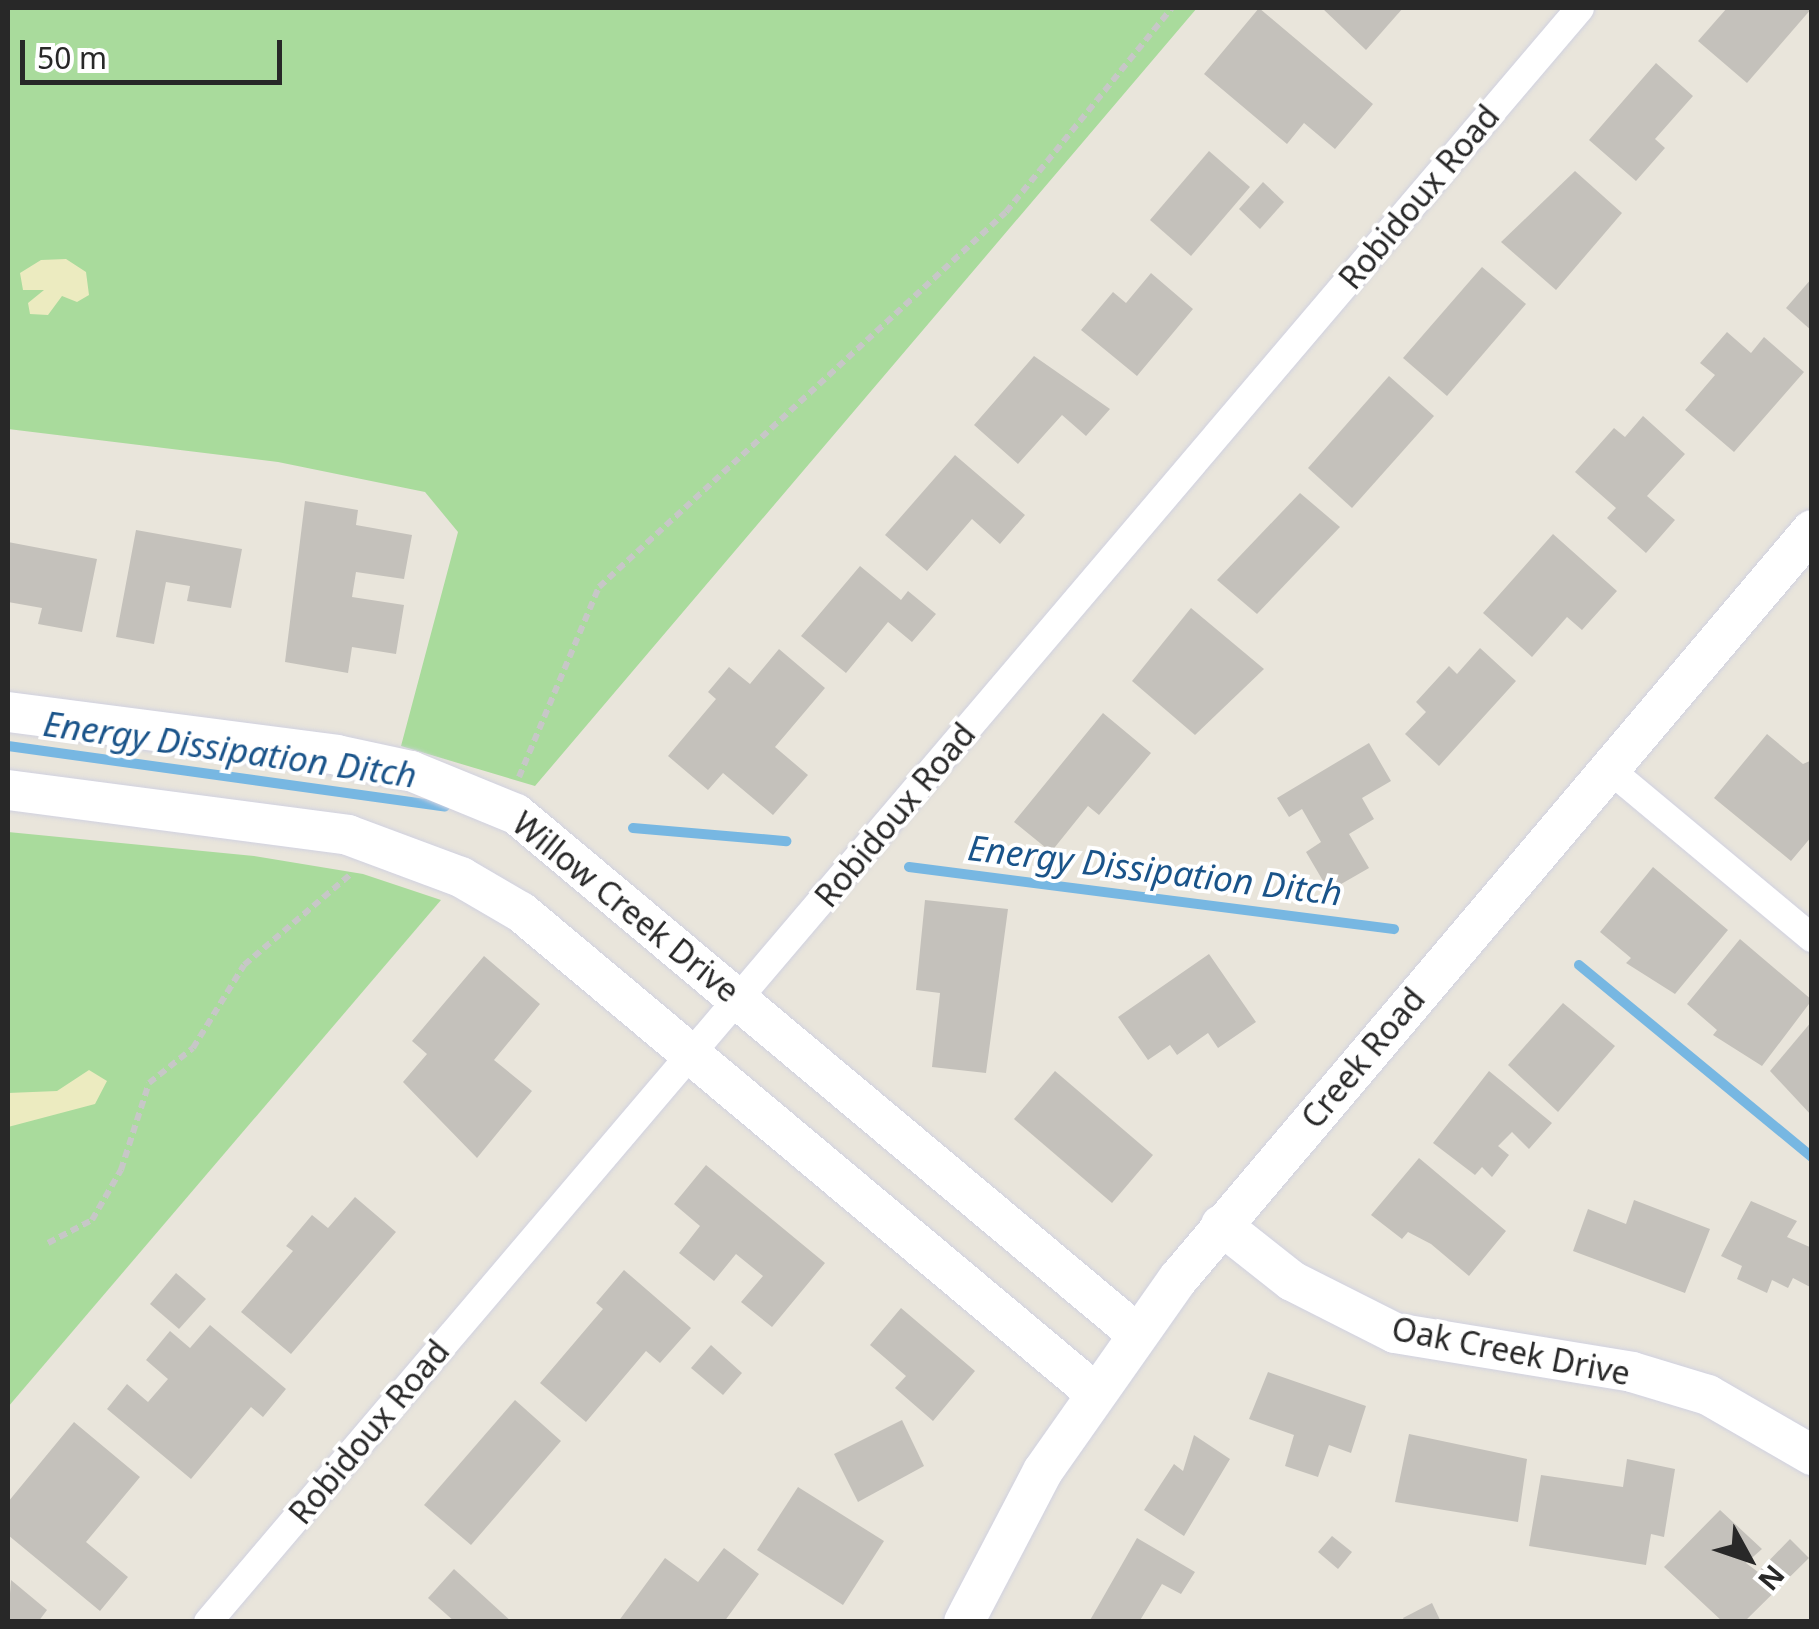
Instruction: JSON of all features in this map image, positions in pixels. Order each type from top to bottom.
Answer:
[{"type":"street","name":"Robidoux Road","points":[[208,1622],[1580,8]]},
{"type":"street","name":"Creek Road","points":[[964,1622],[1094,1392],[1136,1333],[1221,1226],[1812,530]]},
{"type":"street","name":"Willow Creek Drive","points":[[8,712],[337,755],[411,771],[491,802],[557,842],[1136,1333]]},
{"type":"street","points":[[1608,769],[1812,938]]},
{"type":"street","points":[[8,790],[402,849],[521,912],[1094,1392]]},
{"type":"street","name":"Oak Creek Drive","points":[[1221,1226],[1292,1281],[1395,1333],[1632,1372],[1708,1395],[1812,1455]]},
{"type":"path","points":[[491,802],[510,793],[525,768],[598,587],[1006,212],[1172,8]]},
{"type":"path","points":[[48,1243],[92,1220],[121,1170],[150,1083],[193,1048],[251,956],[359,865]]},
{"type":"green space","points":[[8,8],[1197,8],[535,786],[401,746],[458,532],[425,492],[278,462],[8,429]]},
{"type":"green space","points":[[8,832],[254,856],[363,874],[441,900],[8,1407]]},
{"type":"sand","points":[[66,259],[86,272],[89,295],[77,302],[62,296],[48,315],[30,314],[28,303],[44,290],[23,290],[20,273],[41,260]]},
{"type":"sand","points":[[89,1070],[107,1081],[95,1104],[8,1127],[8,1093],[57,1091]]},
{"type":"building","points":[[1259,8],[1373,104],[1335,149],[1304,123],[1287,144],[1204,74]]},
{"type":"building","points":[[1322,8],[1403,8],[1366,50]]},
{"type":"building","points":[[1727,8],[1812,8],[1747,83],[1698,41]]},
{"type":"building","points":[[1656,63],[1693,96],[1655,139],[1665,148],[1636,181],[1589,140]]},
{"type":"building","points":[[1209,151],[1250,187],[1191,256],[1150,220]]},
{"type":"building","points":[[1575,171],[1622,213],[1556,290],[1501,242]]},
{"type":"building","points":[[1263,182],[1284,202],[1260,229],[1239,209]]},
{"type":"building","points":[[1482,267],[1526,304],[1447,396],[1403,358]]},
{"type":"building","points":[[1151,273],[1193,309],[1137,376],[1081,330],[1113,292],[1126,303]]},
{"type":"building","points":[[1812,278],[1812,331],[1786,308]]},
{"type":"building","points":[[1727,332],[1751,353],[1764,337],[1804,372],[1734,452],[1685,410],[1715,375],[1700,363]]},
{"type":"building","points":[[1034,356],[1110,409],[1086,436],[1062,415],[1018,464],[974,425]]},
{"type":"building","points":[[1389,376],[1434,416],[1352,508],[1308,468]]},
{"type":"building","points":[[1643,416],[1685,454],[1647,496],[1675,520],[1646,553],[1607,518],[1616,508],[1575,472],[1614,428],[1625,437]]},
{"type":"building","points":[[955,455],[1025,515],[1000,544],[972,519],[927,571],[885,535]]},
{"type":"building","points":[[1300,493],[1340,527],[1257,614],[1217,580]]},
{"type":"building","points":[[305,501],[358,510],[356,525],[412,535],[404,579],[356,572],[352,597],[404,605],[396,654],[352,647],[348,673],[285,662]]},
{"type":"building","points":[[136,530],[242,549],[231,608],[187,601],[190,586],[166,582],[154,644],[116,637]]},
{"type":"building","points":[[1553,534],[1617,591],[1582,630],[1567,617],[1532,657],[1483,613]]},
{"type":"building","points":[[8,542],[97,559],[82,632],[38,624],[42,608],[8,602]]},
{"type":"building","points":[[860,566],[901,600],[908,591],[936,614],[912,642],[888,622],[846,673],[801,636]]},
{"type":"building","points":[[1191,608],[1264,669],[1195,735],[1132,681]]},
{"type":"building","points":[[1480,648],[1516,681],[1439,766],[1405,734],[1426,712],[1416,702],[1449,666],[1457,674]]},
{"type":"building","points":[[779,649],[825,688],[775,747],[808,775],[773,815],[723,773],[708,790],[668,756],[716,699],[708,692],[729,667],[750,684]]},
{"type":"building","points":[[1103,713],[1151,753],[1099,815],[1088,806],[1051,852],[1014,822]]},
{"type":"building","points":[[1767,734],[1803,764],[1812,760],[1812,836],[1791,861],[1714,798]]},
{"type":"building","points":[[1369,743],[1391,781],[1362,798],[1374,819],[1349,834],[1369,868],[1329,891],[1306,852],[1321,842],[1302,809],[1289,817],[1277,798]]},
{"type":"building","points":[[1653,867],[1728,930],[1675,994],[1626,963],[1631,958],[1600,932]]},
{"type":"building","points":[[925,900],[1008,909],[986,1073],[932,1067],[940,993],[916,990]]},
{"type":"building","points":[[1740,939],[1812,1000],[1762,1066],[1713,1035],[1717,1030],[1687,1004]]},
{"type":"building","points":[[1209,954],[1256,1022],[1218,1048],[1208,1033],[1177,1055],[1170,1045],[1148,1060],[1118,1017]]},
{"type":"building","points":[[484,956],[540,1004],[494,1060],[532,1091],[477,1158],[403,1082],[427,1054],[412,1041]]},
{"type":"building","points":[[1563,1003],[1615,1046],[1558,1112],[1508,1065]]},
{"type":"building","points":[[1812,1021],[1812,1116],[1770,1071]]},
{"type":"building","points":[[1055,1071],[1153,1155],[1112,1203],[1014,1119]]},
{"type":"building","points":[[1489,1071],[1552,1123],[1529,1149],[1512,1132],[1498,1146],[1509,1155],[1492,1177],[1482,1167],[1475,1175],[1433,1143]]},
{"type":"building","points":[[1419,1158],[1506,1231],[1469,1276],[1431,1244],[1408,1232],[1402,1239],[1371,1215]]},
{"type":"building","points":[[706,1165],[825,1263],[772,1327],[741,1302],[763,1276],[736,1254],[714,1281],[679,1253],[700,1226],[674,1204]]},
{"type":"building","points":[[355,1197],[396,1232],[291,1354],[241,1312],[293,1251],[286,1246],[312,1215],[328,1228]]},
{"type":"building","points":[[1634,1200],[1710,1229],[1685,1293],[1573,1251],[1588,1209],[1626,1224]]},
{"type":"building","points":[[1751,1201],[1797,1221],[1787,1237],[1812,1248],[1812,1288],[1793,1278],[1788,1288],[1772,1280],[1767,1293],[1737,1279],[1742,1266],[1721,1256]]},
{"type":"building","points":[[624,1270],[691,1328],[660,1363],[646,1351],[586,1422],[540,1383],[603,1309],[596,1303]]},
{"type":"building","points":[[176,1273],[206,1299],[179,1329],[150,1304]]},
{"type":"building","points":[[901,1308],[975,1371],[933,1421],[895,1388],[906,1376],[870,1345]]},
{"type":"building","points":[[210,1325],[286,1389],[263,1417],[251,1407],[191,1479],[107,1409],[127,1384],[148,1402],[168,1379],[146,1360],[170,1331],[190,1348]]},
{"type":"building","points":[[711,1345],[742,1373],[723,1395],[691,1368]]},
{"type":"building","points":[[1268,1372],[1366,1406],[1351,1453],[1329,1445],[1318,1477],[1285,1466],[1294,1435],[1249,1419]]},
{"type":"building","points":[[515,1400],[561,1441],[471,1545],[424,1505]]},
{"type":"building","points":[[902,1420],[924,1466],[858,1502],[834,1454]]},
{"type":"building","points":[[74,1422],[140,1477],[86,1542],[128,1577],[100,1611],[8,1535],[8,1502]]},
{"type":"building","points":[[1409,1434],[1527,1459],[1518,1522],[1395,1502]]},
{"type":"building","points":[[1194,1435],[1230,1459],[1184,1536],[1144,1510],[1174,1464],[1183,1471]]},
{"type":"building","points":[[1627,1459],[1675,1469],[1664,1537],[1651,1534],[1646,1565],[1529,1546],[1541,1475],[1623,1487]]},
{"type":"building","points":[[798,1487],[884,1541],[843,1605],[757,1550]]},
{"type":"building","points":[[1720,1510],[1762,1549],[1746,1563],[1758,1572],[1790,1539],[1809,1558],[1744,1622],[1723,1622],[1664,1567]]},
{"type":"building","points":[[1332,1536],[1352,1552],[1338,1569],[1318,1552]]},
{"type":"building","points":[[1137,1538],[1195,1572],[1181,1594],[1162,1584],[1139,1622],[1089,1622]]},
{"type":"building","points":[[724,1548],[759,1574],[724,1622],[618,1622],[665,1558],[698,1582]]},
{"type":"building","points":[[454,1569],[512,1622],[455,1622],[428,1598]]},
{"type":"building","points":[[11,1580],[47,1610],[38,1622],[8,1622]]},
{"type":"building","points":[[1432,1603],[1441,1622],[1405,1622],[1403,1618]]},
{"type":"waterway","name":"Energy Dissipation Ditch","points":[[8,746],[445,807]]},
{"type":"waterway","name":"Energy Dissipation Ditch","points":[[633,828],[786,841]]},
{"type":"waterway","name":"Energy Dissipation Ditch","points":[[909,867],[1394,929]]},
{"type":"waterway","name":"Energy Dissipation Ditch","points":[[1579,965],[1812,1157]]}]
